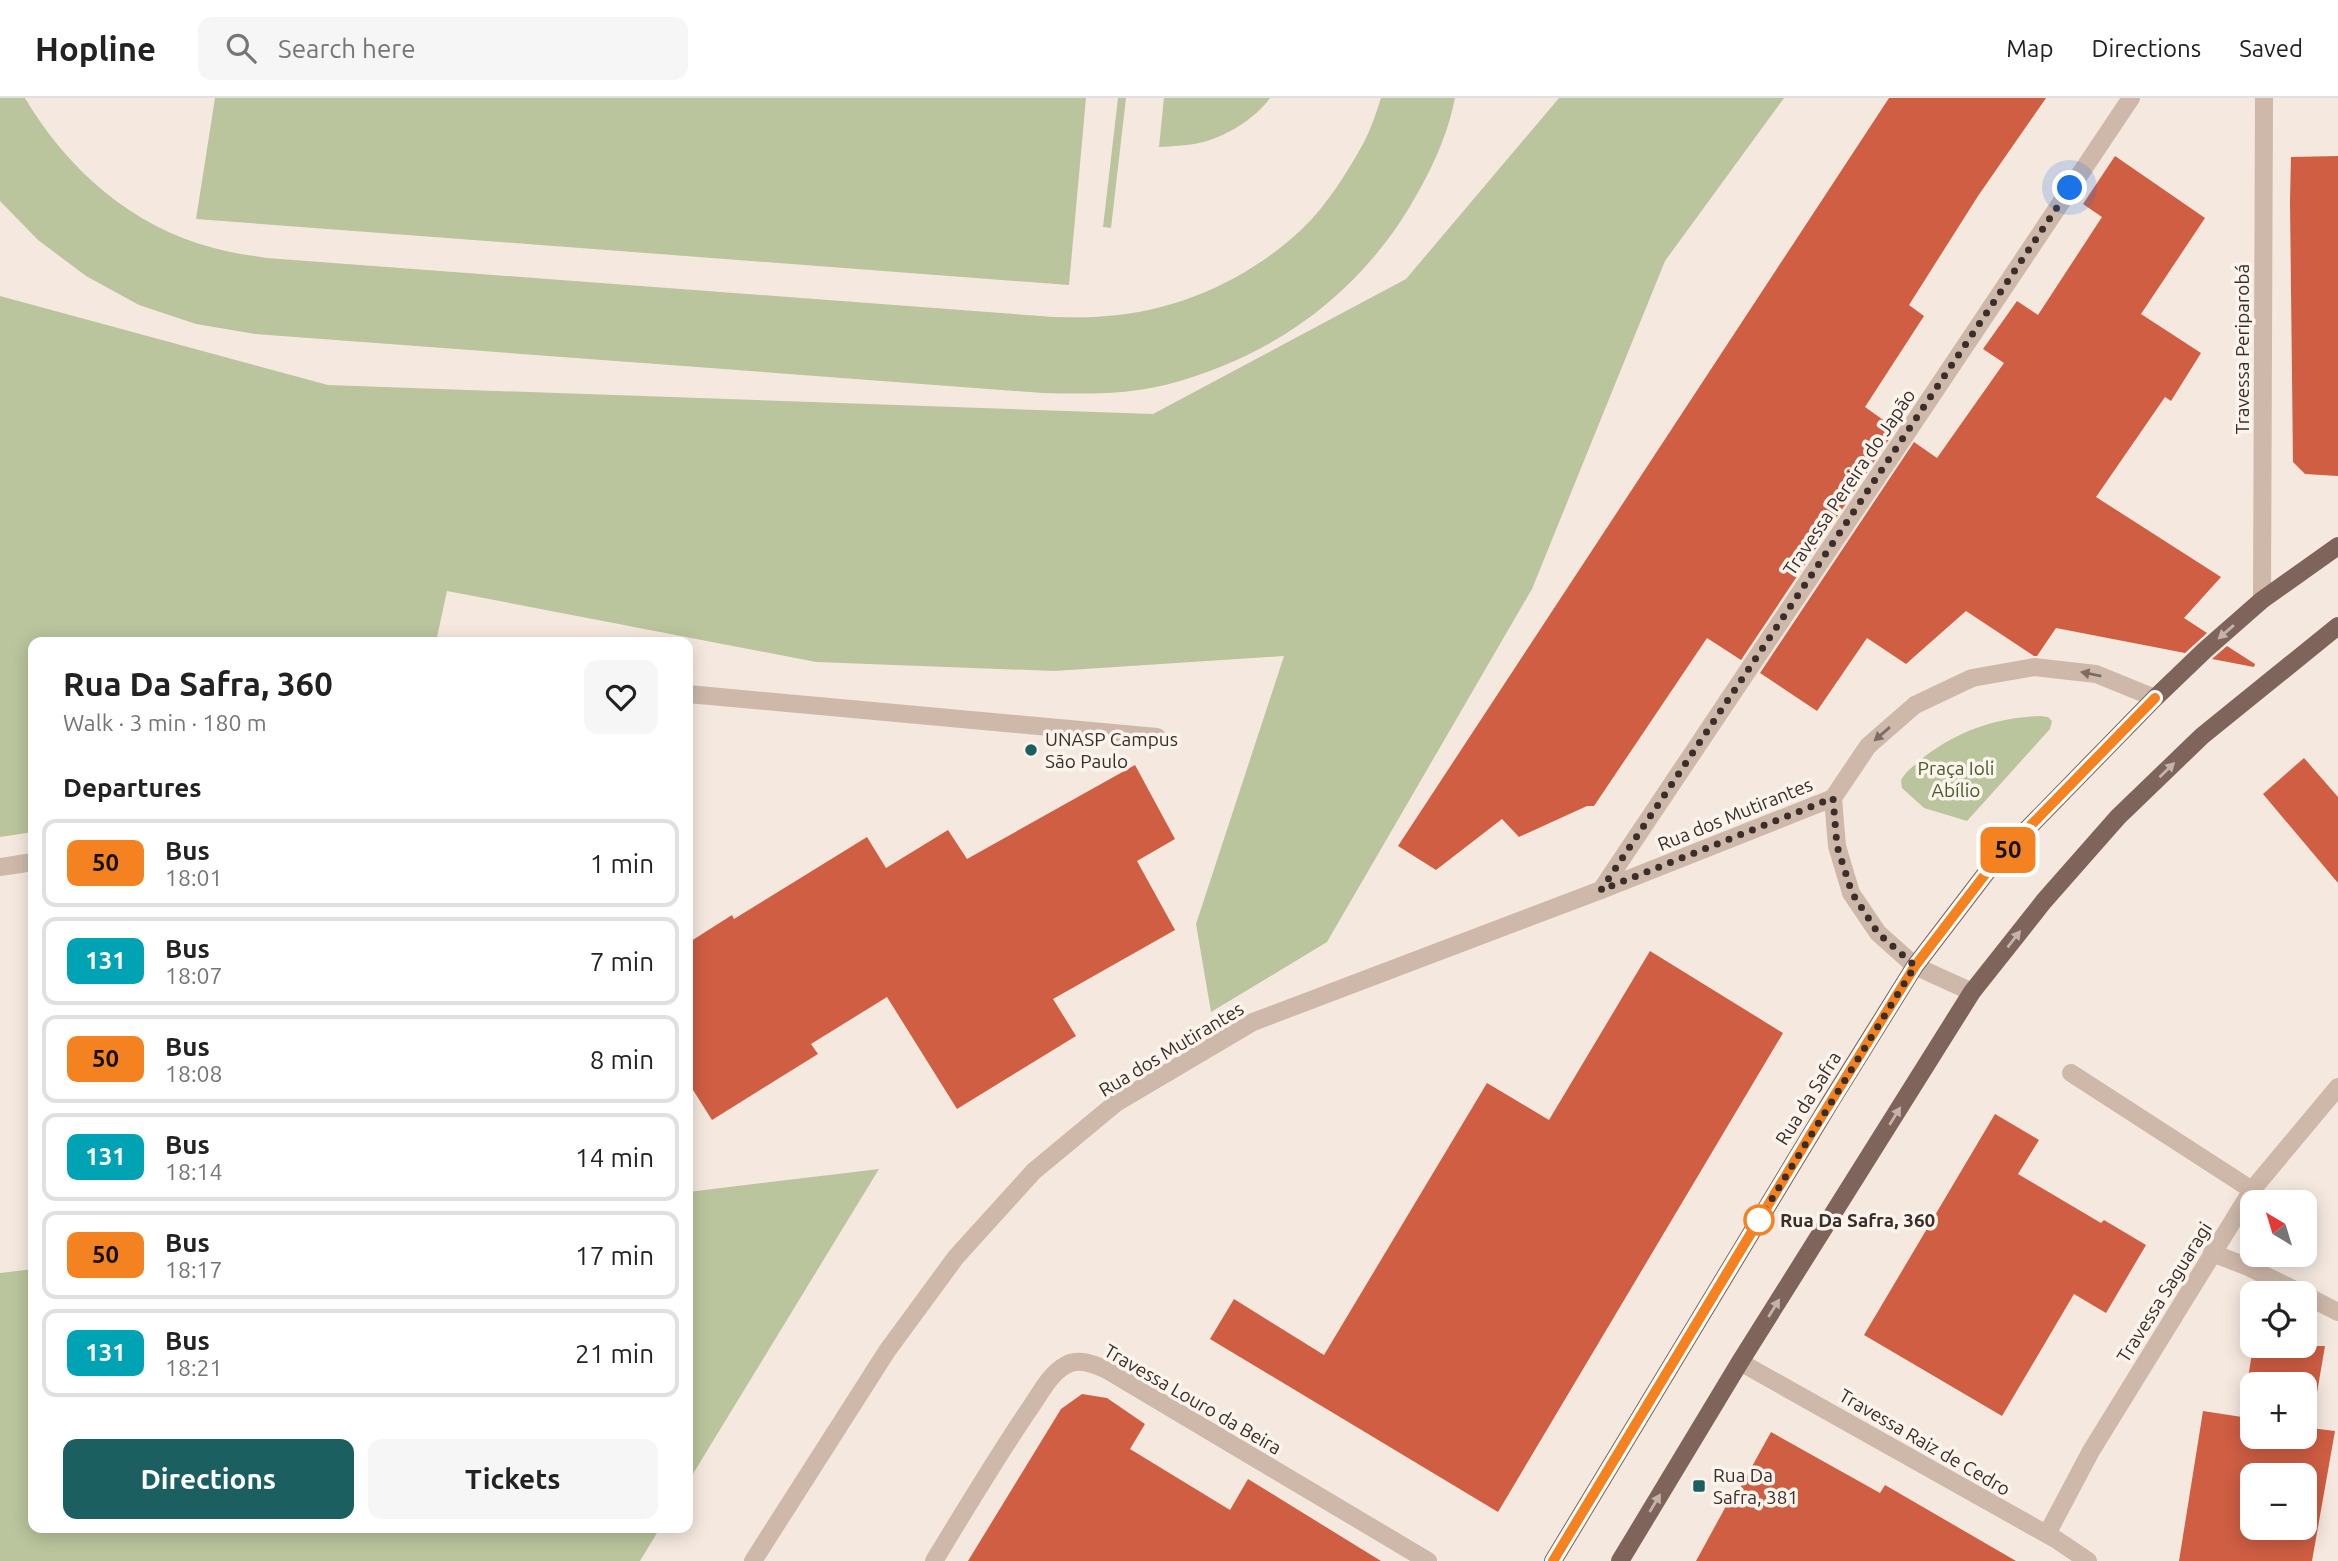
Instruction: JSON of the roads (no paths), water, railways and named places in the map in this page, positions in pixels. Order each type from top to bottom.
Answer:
[{"type":"main road","points":[[2155,698],[2262,600],[2338,545]]},
{"type":"main road","points":[[1620,1561],[1740,1362],[1972,992],[2044,901],[2119,817],[2202,736],[2338,626]]},
{"type":"main road","name":"Rua da Safra","points":[[1553,1561],[1816,1124],[1915,966],[1993,864],[2155,698]]},
{"type":"street","name":"Travessa Pereira do Japão","points":[[1601,890],[2131,98]]},
{"type":"street","name":"Travessa Periparobá","points":[[2262,600],[2264,98]]},
{"type":"street","points":[[1972,992],[1915,966],[1878,933],[1852,893],[1837,846],[1833,798],[1868,746],[1916,705],[1972,678],[2035,667],[2096,674],[2155,698]]},
{"type":"street","points":[[693,694],[1157,737]]},
{"type":"street","name":"Rua dos Mutirantes","points":[[753,1561],[887,1351],[956,1257],[1034,1171],[1116,1103],[1253,1022],[1601,890],[1833,798]]},
{"type":"street","points":[[0,867],[28,863]]},
{"type":"street","points":[[2071,1073],[2252,1190]]},
{"type":"street","name":"Travessa Saguaragi","points":[[2252,1190],[2338,1087]]},
{"type":"street","name":"Travessa Saguaragi","points":[[2047,1534],[2091,1451],[2240,1209]]},
{"type":"street","points":[[2212,1253],[2277,1281]]},
{"type":"street","points":[[2317,1301],[2338,1312]]},
{"type":"street","name":"Travessa Louro da Beira","points":[[934,1561],[999,1454],[1051,1378],[1065,1365],[1077,1362],[1092,1363],[1118,1377],[1428,1561]]},
{"type":"street","name":"Travessa Raiz de Cedro","points":[[1740,1362],[2047,1534],[2088,1561]]},
{"type":"place","name":"UNASP Campus São Paulo","points":[[1031,750]]},
{"type":"place","name":"Rua Da Safra, 360","points":[[1759,1220]]},
{"type":"place","name":"Rua Da Safra, 381","points":[[1699,1486]]},
{"type":"park label","name":"Praça Ioli Abílio","points":[[1956,779]]}]
